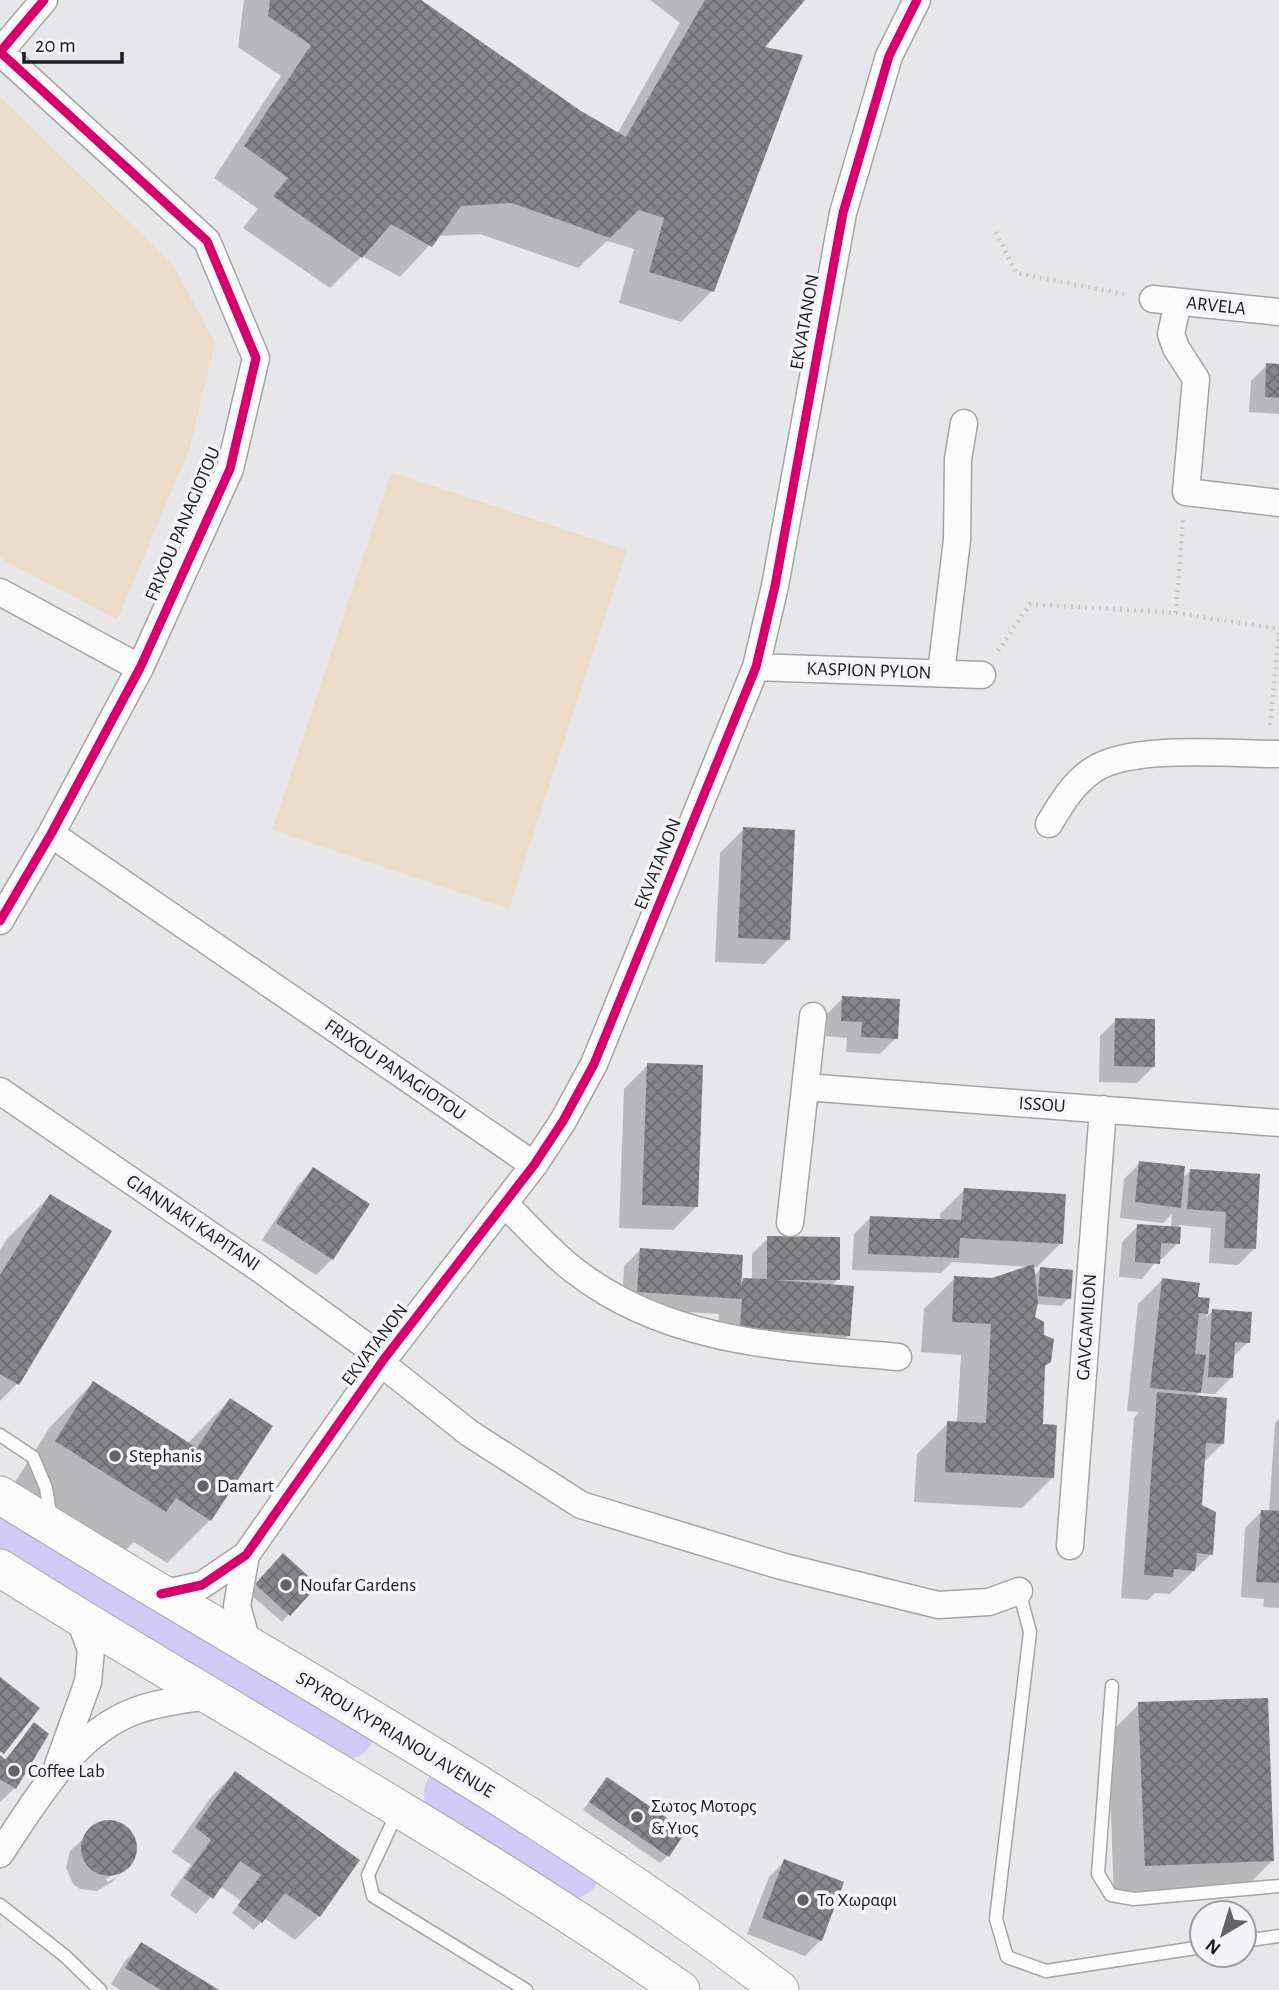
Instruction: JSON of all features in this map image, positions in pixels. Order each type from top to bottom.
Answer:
[{"type":"main road","name":"SPYROU KYPRIANOU AVENUE","points":[[0,1495],[516,1810],[714,1941],[780,1990]]},
{"type":"main road","points":[[0,1568],[591,1927],[681,1990]]},
{"type":"street","points":[[0,52],[44,0]]},
{"type":"street","name":"EKVATANON","points":[[161,1594],[202,1585],[246,1555],[383,1361],[506,1205],[563,1121],[594,1064],[756,667],[777,573],[843,213],[889,56],[917,0]]},
{"type":"street","name":"FRIXOU PANAGIOTOU","points":[[0,52],[207,241],[256,358],[230,468],[140,668],[51,834],[534,1165]]},
{"type":"street","points":[[1165,301],[1171,334],[1196,379],[1185,492],[1279,503]]},
{"type":"street","name":"ARVELA","points":[[1165,301],[1279,312]]},
{"type":"street","points":[[941,673],[957,540],[958,459],[964,423]]},
{"type":"street","points":[[0,592],[140,668]]},
{"type":"street","name":"KASPION PYLON","points":[[756,667],[982,675]]},
{"type":"street","points":[[1049,824],[1080,779],[1095,768],[1121,758],[1150,754],[1273,754]]},
{"type":"street","points":[[0,921],[51,834]]},
{"type":"street","points":[[790,1223],[813,1016]]},
{"type":"street","name":"ISSOU","points":[[805,1087],[1279,1123]]},
{"type":"street","name":"GIANNAKI KAPITANI","points":[[0,1091],[260,1269],[383,1361],[469,1433],[581,1504],[781,1566],[938,1605],[989,1602],[1019,1591]]},
{"type":"street","name":"GAVGAMILON","points":[[1070,1546],[1103,1109]]},
{"type":"street","points":[[506,1205],[575,1271],[623,1301],[686,1328],[750,1344],[898,1357]]},
{"type":"street","name":"EKVATANON","points":[[246,1555],[237,1606],[248,1645]]},
{"type":"street","points":[[55,1773],[88,1682],[91,1650],[79,1618]]},
{"type":"street","points":[[0,1854],[55,1773],[101,1730],[132,1712],[159,1703],[209,1696]]},
{"type":"lane","points":[[0,1436],[33,1457],[46,1488],[53,1528]]},
{"type":"lane","points":[[1019,1591],[1030,1633],[996,1919],[1007,1957],[1046,1971],[1188,1949]]},
{"type":"lane","points":[[1112,1686],[1098,1874],[1111,1895],[1134,1899],[1279,1886]]},
{"type":"lane","points":[[399,1809],[368,1875],[373,1896],[526,1990]]},
{"type":"lane","points":[[0,1905],[65,1956],[100,1990]]},
{"type":"lane","points":[[1258,1939],[1279,1936]]},
{"type":"path","points":[[996,232],[1016,273],[1165,301]]},
{"type":"path","points":[[1176,613],[1185,492]]},
{"type":"path","points":[[982,675],[1030,604],[1176,613],[1279,629],[1273,754]]},
{"type":"shaded area","points":[[0,97],[174,266],[215,343],[189,450],[117,620],[0,558]]},
{"type":"shaded area","points":[[391,472],[627,550],[509,909],[272,830]]},
{"type":"building","points":[[270,0],[421,0],[581,111],[626,137],[705,0],[805,0],[765,47],[803,55],[714,292],[649,272],[664,218],[639,210],[610,238],[512,203],[461,206],[432,247],[391,224],[362,258],[273,196],[288,178],[244,146],[311,45],[268,16]]},
{"type":"building","points":[[1266,363],[1279,364],[1279,398],[1265,397]]},
{"type":"building","points":[[743,827],[795,830],[790,940],[738,938]]},
{"type":"building","points":[[842,996],[900,999],[898,1039],[861,1037],[862,1022],[841,1021]]},
{"type":"building","points":[[1115,1018],[1155,1019],[1155,1067],[1114,1066]]},
{"type":"building","points":[[647,1063],[703,1065],[698,1207],[642,1205]]},
{"type":"building","points":[[1139,1161],[1185,1166],[1181,1208],[1135,1202]]},
{"type":"building","points":[[313,1167],[370,1204],[333,1260],[276,1223]]},
{"type":"building","points":[[1190,1169],[1260,1174],[1256,1249],[1224,1248],[1226,1212],[1187,1209]]},
{"type":"building","points":[[964,1188],[1066,1194],[1063,1244],[960,1238],[959,1258],[868,1254],[870,1216],[961,1220]]},
{"type":"building","points":[[50,1194],[112,1231],[19,1385],[0,1374],[0,1275]]},
{"type":"building","points":[[1137,1224],[1181,1227],[1180,1244],[1161,1243],[1160,1264],[1135,1262]]},
{"type":"building","points":[[767,1236],[840,1237],[840,1280],[775,1280],[854,1286],[850,1336],[740,1327],[742,1299],[637,1292],[640,1248],[743,1255],[741,1289],[743,1278],[767,1279]]},
{"type":"building","points":[[1034,1264],[1038,1302],[1035,1317],[1044,1322],[1044,1335],[1054,1339],[1051,1362],[1045,1366],[1043,1424],[1057,1425],[1054,1478],[945,1472],[947,1421],[986,1423],[991,1324],[952,1322],[954,1276],[992,1278]]},
{"type":"building","points":[[1040,1267],[1073,1270],[1071,1299],[1038,1296]]},
{"type":"building","points":[[1162,1278],[1200,1283],[1198,1297],[1210,1298],[1208,1314],[1199,1313],[1195,1354],[1206,1355],[1201,1393],[1150,1388]]},
{"type":"building","points":[[1212,1309],[1252,1312],[1250,1343],[1235,1342],[1233,1378],[1208,1377]]},
{"type":"building","points":[[93,1381],[197,1448],[230,1398],[273,1426],[211,1521],[176,1498],[166,1512],[55,1441]]},
{"type":"building","points":[[1157,1392],[1227,1398],[1224,1444],[1206,1443],[1202,1505],[1216,1512],[1213,1555],[1197,1553],[1195,1571],[1174,1569],[1173,1577],[1144,1575]]},
{"type":"building","points":[[1261,1510],[1279,1511],[1279,1583],[1256,1582]]},
{"type":"building","name":"Noufar Gardens","points":[[283,1553],[318,1585],[290,1616],[255,1584]]},
{"type":"building","points":[[0,1677],[40,1708],[4,1754],[0,1751]]},
{"type":"building","points":[[1268,1698],[1274,1861],[1145,1866],[1138,1702]]},
{"type":"building","points":[[34,1722],[49,1734],[16,1789],[0,1779],[0,1755],[6,1760]]},
{"type":"building","points":[[235,1771],[360,1860],[320,1917],[285,1893],[262,1923],[238,1905],[261,1875],[240,1861],[213,1899],[184,1878],[211,1840],[195,1827]]},
{"type":"building","name":"Σωτος Μοτορς & Υιος","points":[[607,1777],[686,1831],[669,1857],[589,1802]]},
{"type":"building","points":[[109,1820],[120,1822],[129,1828],[135,1837],[135,1859],[129,1868],[120,1874],[109,1876],[98,1874],[89,1868],[83,1859],[81,1848],[83,1837],[89,1828],[98,1822]]},
{"type":"building","name":"Το Χωραφι","points":[[784,1859],[844,1882],[822,1941],[762,1918]]},
{"type":"building","points":[[141,1942],[219,1990],[161,1990],[125,1968]]},
{"type":"waterway","points":[[0,1519],[346,1730]]},
{"type":"waterway","points":[[453,1794],[572,1869]]},
{"type":"cycle path","points":[[0,921],[51,834],[140,668],[230,469],[256,358],[207,241],[0,52],[44,0]]},
{"type":"cycle path","points":[[161,1594],[202,1585],[246,1555],[384,1359],[534,1165],[563,1121],[594,1064],[756,667],[775,586],[843,213],[889,56],[917,0]]},
{"type":"place","name":"Stephanis","points":[[115,1456]]},
{"type":"place","name":"Damart","points":[[203,1486]]},
{"type":"place","name":"Noufar Gardens","points":[[286,1585]]},
{"type":"place","name":"Coffee Lab","points":[[14,1771]]},
{"type":"place","name":"Σωτος Μοτορς & Υιος","points":[[637,1817]]},
{"type":"place","name":"Το Χωραφι","points":[[803,1900]]}]
